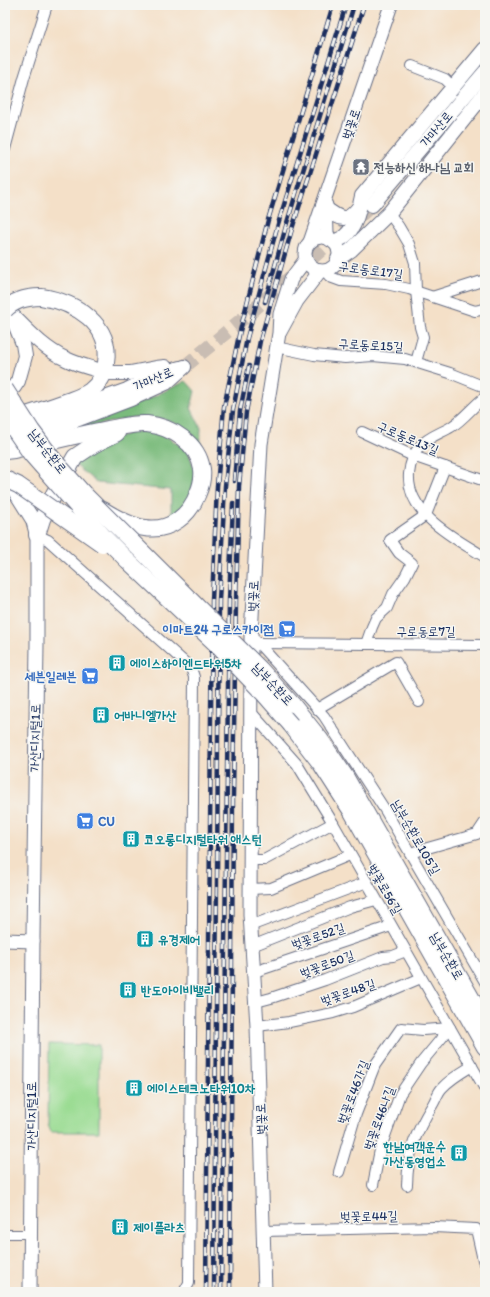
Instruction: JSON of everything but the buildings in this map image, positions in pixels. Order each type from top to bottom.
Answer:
[{"type":"main road","points":[[326,203],[339,217],[347,218],[352,216],[365,202],[453,87],[485,48]]},
{"type":"main road","name":"가마산로","points":[[365,202],[485,72]]},
{"type":"main road","points":[[338,259],[351,250],[388,214],[485,93]]},
{"type":"main road","points":[[365,202],[362,209],[363,215],[370,220],[376,221],[388,214]]},
{"type":"main road","points":[[332,241],[345,236],[365,202]]},
{"type":"main road","points":[[5,421],[50,408],[83,395],[94,387],[104,371],[107,359],[107,349],[103,335],[99,328],[86,316],[70,306],[59,301],[41,297],[25,299],[11,304],[7,313]]},
{"type":"main road","points":[[5,396],[11,391],[18,381],[25,356],[23,344],[7,313]]},
{"type":"main road","points":[[7,313],[54,353],[67,360],[103,371],[130,373],[156,368],[184,366]]},
{"type":"main road","name":"가마산로","points":[[5,431],[58,415],[120,393],[159,374],[184,366]]},
{"type":"main road","name":"가마산로","points":[[5,444],[55,428],[131,399],[166,383],[184,366]]},
{"type":"main road","name":"남부순환로","points":[[5,388],[32,431],[53,459],[95,506],[260,669],[292,704],[320,739],[345,776],[485,1022]]},
{"type":"main road","name":"남부순환로","points":[[5,416],[31,454],[104,537],[215,643],[264,694],[291,725],[321,764],[352,812],[485,1047]]},
{"type":"main road","points":[[36,535],[54,494],[75,457],[104,439],[137,424]]},
{"type":"main road","points":[[5,450],[14,450],[92,432],[137,424],[146,424],[163,428],[179,436],[194,449],[202,470],[200,488],[190,510],[178,521],[166,526],[145,528],[134,526],[120,520],[95,506]]},
{"type":"main road","points":[[5,478],[24,489],[128,561]]},
{"type":"main road","points":[[5,478],[22,501],[33,520],[36,535]]},
{"type":"street","points":[[5,149],[7,136],[24,78],[48,5]]},
{"type":"street","name":"벚꽃로","points":[[310,242],[313,230],[326,203],[391,5]]},
{"type":"street","points":[[412,66],[445,79],[453,87]]},
{"type":"street","points":[[326,203],[327,233],[338,250],[338,259],[335,265],[330,269],[322,271],[311,267],[306,259],[305,250],[310,242],[322,237],[332,241]]},
{"type":"street","points":[[388,214],[399,227],[409,244],[415,263],[416,292]]},
{"type":"street","name":"벚꽃로","points":[[265,1292],[258,1026],[250,926],[250,711],[255,640],[261,444],[279,333],[280,314],[291,280],[306,259]]},
{"type":"street","name":"벚꽃로","points":[[279,333],[297,301],[322,271]]},
{"type":"street","name":"구로동로17길","points":[[322,271],[330,278],[341,281],[386,284],[475,311],[485,309]]},
{"type":"street","points":[[432,297],[485,280]]},
{"type":"street","name":"구로동로17길","points":[[416,292],[420,327],[423,337],[416,362]]},
{"type":"street","name":"구로동로15길","points":[[276,347],[314,355],[345,358],[373,356],[405,359],[450,373],[485,387]]},
{"type":"street","points":[[485,397],[451,427],[420,445],[413,456],[409,468],[408,481],[412,494],[422,512],[446,533],[485,557]]},
{"type":"street","name":"구로동로13길","points":[[362,432],[413,456],[485,481]]},
{"type":"street","name":"구로동로13길","points":[[426,515],[445,467]]},
{"type":"street","points":[[366,644],[376,618],[387,608],[393,594],[405,577],[412,563],[399,552],[390,540],[426,515]]},
{"type":"street","points":[[36,535],[48,540],[191,668],[194,677],[189,1283],[184,1292]]},
{"type":"street","name":"가산디지털1로","points":[[30,1292],[36,710],[36,535]]},
{"type":"street","name":"구로동로7길","points":[[255,640],[366,644],[485,645]]},
{"type":"street","name":"남부순환로105길","points":[[255,640],[324,716],[386,810],[485,982]]},
{"type":"street","points":[[317,709],[396,662],[419,702]]},
{"type":"street","name":"벚꽃로56길","points":[[250,711],[297,764],[333,823],[485,1089]]},
{"type":"street","points":[[410,853],[477,834],[485,822]]},
{"type":"street","points":[[250,860],[264,860],[333,823]]},
{"type":"street","points":[[250,889],[271,888],[350,855]]},
{"type":"street","points":[[250,926],[367,882]]},
{"type":"street","points":[[252,946],[350,907],[376,900]]},
{"type":"street","name":"벚꽃로52길","points":[[254,972],[391,926]]},
{"type":"street","points":[[5,940],[33,940]]},
{"type":"street","name":"벚꽃로50길","points":[[256,1002],[325,980],[383,957],[393,956],[406,951]]},
{"type":"street","name":"벚꽃로48길","points":[[258,1026],[290,1022],[353,1007],[421,978]]},
{"type":"street","name":"벚꽃로46가길","points":[[339,1172],[354,1121],[370,1075],[375,1065],[401,1028],[423,1030],[450,1028]]},
{"type":"street","name":"벚꽃로46나길","points":[[373,1186],[380,1150],[400,1094],[413,1073],[450,1028]]},
{"type":"street","points":[[407,1185],[409,1156],[422,1121],[442,1088],[458,1074],[472,1066]]},
{"type":"street","name":"벚꽃로44길","points":[[264,1231],[434,1227],[476,1229],[485,1263]]},
{"type":"street","points":[[5,1234],[31,1234]]},
{"type":"green space","points":[[186,381],[195,391],[191,408],[201,428],[200,448],[182,426],[163,419],[134,417],[66,432],[146,400]]},
{"type":"green space","points":[[157,430],[188,451],[196,473],[190,500],[171,517],[171,490],[97,483],[74,464],[121,436],[133,432]]},
{"type":"green space","points":[[49,1044],[99,1045],[99,1132],[51,1132],[48,1125]]},
{"type":"tunnel","points":[[184,367],[251,312],[372,205]]},
{"type":"railway","points":[[206,1292],[212,601],[217,486],[224,407],[239,335],[268,220],[333,5]]},
{"type":"railway","points":[[214,1292],[219,601],[225,486],[233,410],[247,338],[278,224],[346,5]]},
{"type":"railway","points":[[265,302],[286,226],[354,5]]},
{"type":"railway","points":[[230,1292],[233,795],[236,601],[239,486],[246,412],[260,341],[292,229],[364,5]]},
{"type":"railway","points":[[234,481],[240,411],[249,366]]},
{"type":"railway","points":[[221,1292],[229,601],[233,503]]},
{"type":"place","name":"전능하신 하나님 교회","points":[[361,167]]},
{"type":"place","name":"이마트24 구로스카이점","points":[[287,629]]},
{"type":"place","name":"에이스하이엔드타워5차","points":[[117,663]]},
{"type":"place","name":"세븐일레븐","points":[[90,676]]},
{"type":"place","name":"어바니엘가산","points":[[101,715]]},
{"type":"place","name":"CU","points":[[85,821]]},
{"type":"place","name":"코오롱디지털타워 애스턴","points":[[131,839]]},
{"type":"place","name":"유경제어","points":[[145,939]]},
{"type":"place","name":"반도아이비밸리","points":[[128,990]]},
{"type":"place","name":"에이스테크노타워10차","points":[[134,1088]]},
{"type":"place","name":"한남여객운수 가산동영업소","points":[[459,1153]]},
{"type":"place","name":"제이플라츠","points":[[120,1227]]}]
